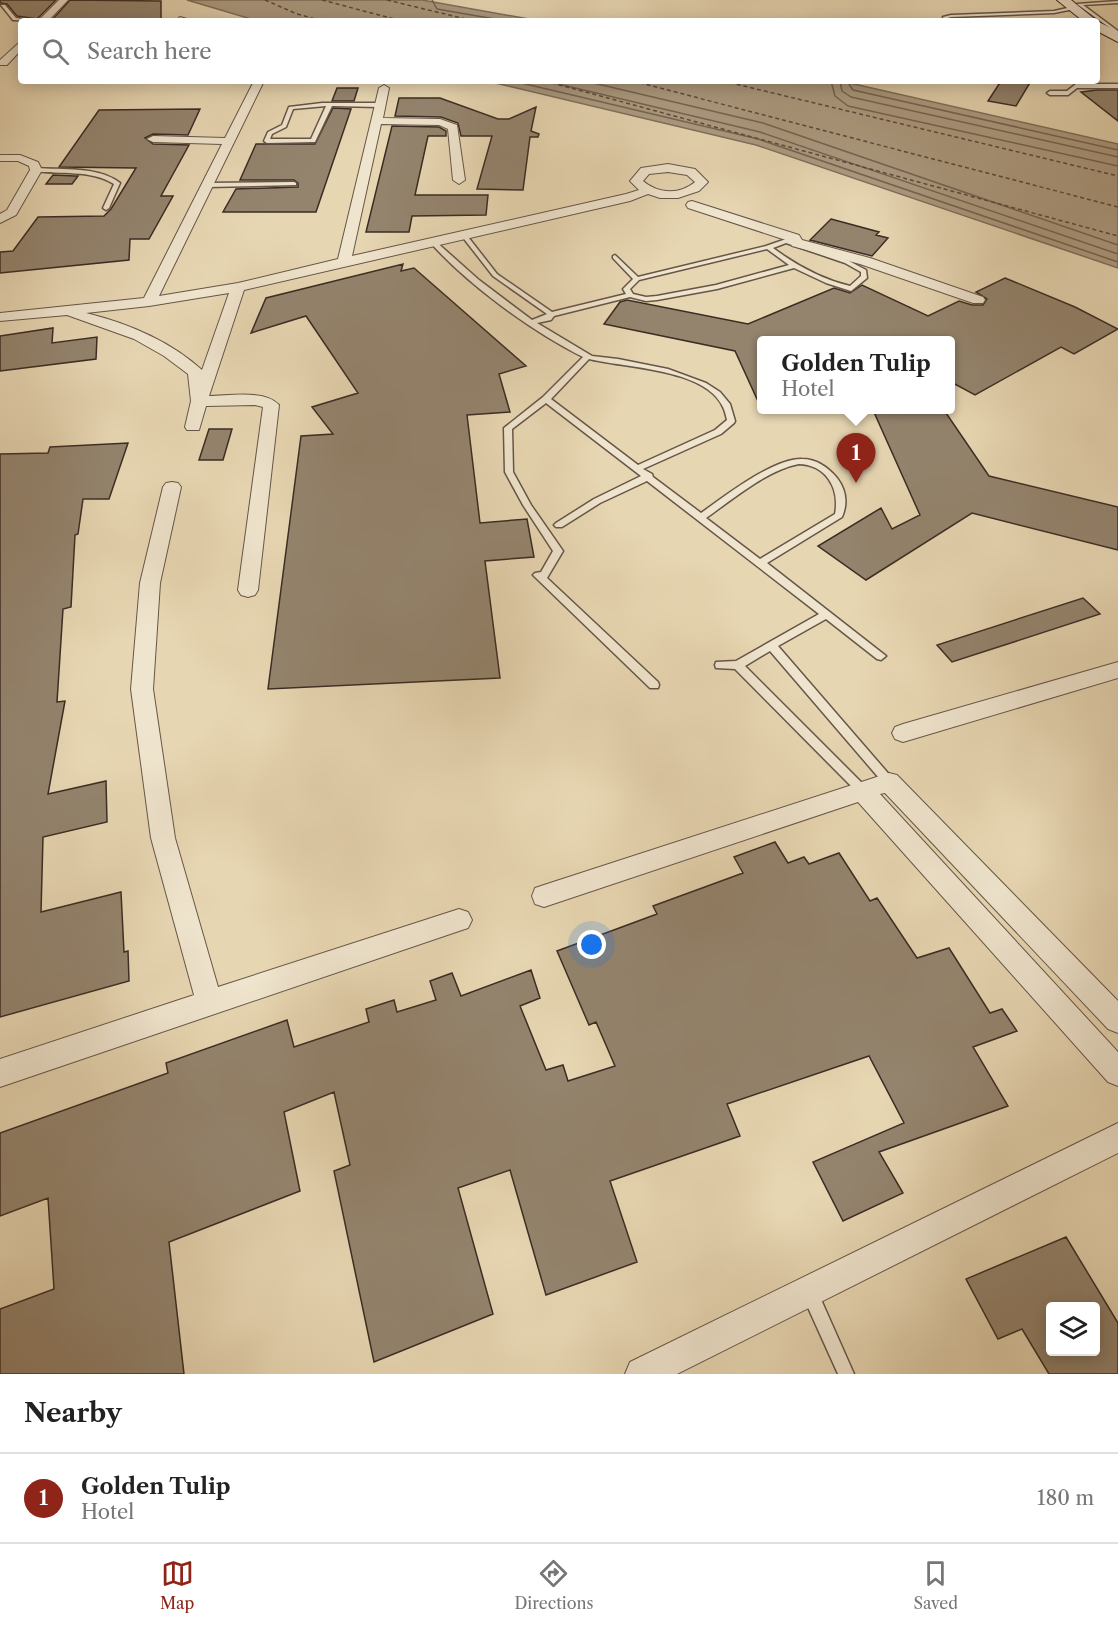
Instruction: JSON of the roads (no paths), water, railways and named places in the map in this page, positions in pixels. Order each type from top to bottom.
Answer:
[{"type":"main road","points":[[1040,0],[1062,18]]},
{"type":"main road","points":[[1068,4],[1087,18]]},
{"type":"main road","points":[[1100,27],[1118,38]]},
{"type":"street","points":[[46,18],[64,0]]},
{"type":"street","points":[[1,63],[18,47]]},
{"type":"street","points":[[1,63],[18,62]]},
{"type":"street","points":[[149,302],[258,84]]},
{"type":"street","points":[[344,261],[384,88]]},
{"type":"street","points":[[376,120],[440,122],[453,127],[459,180]]},
{"type":"street","points":[[153,139],[229,141]]},
{"type":"street","points":[[0,158],[20,158],[34,164],[36,170],[12,212],[0,219]]},
{"type":"street","points":[[0,317],[149,302],[237,287],[630,197],[646,191]]},
{"type":"street","points":[[692,205],[797,243],[865,261],[978,300]]},
{"type":"street","points":[[193,427],[199,401],[237,287]]},
{"type":"street","points":[[58,311],[95,319],[179,358],[196,372],[199,401]]},
{"type":"street","points":[[199,401],[256,400],[271,405],[248,590]]},
{"type":"street","points":[[172,487],[150,583],[142,689],[163,838],[210,1004]]},
{"type":"street","points":[[903,733],[1118,670]]},
{"type":"street","points":[[544,896],[889,782],[1118,1020]]},
{"type":"street","points":[[862,790],[1118,1072]]},
{"type":"street","points":[[0,1072],[459,920]]},
{"type":"street","points":[[642,1374],[1118,1138]]},
{"type":"lane","points":[[1098,18],[1079,4],[1118,2]]},
{"type":"lane","points":[[945,18],[951,15],[1053,12],[1068,4]]},
{"type":"lane","points":[[3,6],[18,19]]},
{"type":"lane","points":[[980,15],[983,18]]},
{"type":"lane","points":[[1100,20],[1118,33]]},
{"type":"lane","points":[[1050,93],[1068,93],[1076,86],[1118,86]]},
{"type":"lane","points":[[329,106],[313,141],[267,141],[271,131],[285,124],[291,108],[329,106],[379,105]]},
{"type":"lane","points":[[36,170],[95,175],[113,179],[117,183],[106,208]]},
{"type":"lane","points":[[207,185],[294,184]]},
{"type":"lane","points":[[463,234],[495,275],[550,314]]},
{"type":"lane","points":[[630,295],[626,289],[637,279],[791,240],[847,262],[864,271],[865,277],[851,289],[828,283],[793,267],[768,247]]},
{"type":"lane","points":[[432,241],[462,271],[531,323],[587,357],[663,371],[704,384],[717,391],[731,412],[731,421],[718,432],[639,468]]},
{"type":"lane","points":[[615,258],[637,279]]},
{"type":"lane","points":[[531,323],[548,318],[550,314],[630,295],[646,299],[683,294],[793,267]]},
{"type":"lane","points":[[587,357],[546,399],[508,428],[509,472],[526,505],[558,551],[544,576],[538,576],[654,685]]},
{"type":"lane","points":[[546,399],[639,468],[881,656]]},
{"type":"lane","points":[[701,517],[790,462],[811,462],[821,466],[838,484],[843,496],[839,515],[760,563]]},
{"type":"lane","points":[[559,525],[597,501],[649,476]]},
{"type":"lane","points":[[720,665],[738,665],[826,614]]},
{"type":"lane","points":[[772,646],[889,782]]},
{"type":"lane","points":[[738,665],[862,790]]},
{"type":"lane","points":[[809,1292],[846,1374]]},
{"type":"water","points":[[187,0],[422,0],[523,18],[248,18]]},
{"type":"water","points":[[500,84],[854,84],[1118,144],[1118,268],[756,145]]},
{"type":"place","name":"Golden Tulip","points":[[856,483]]}]
